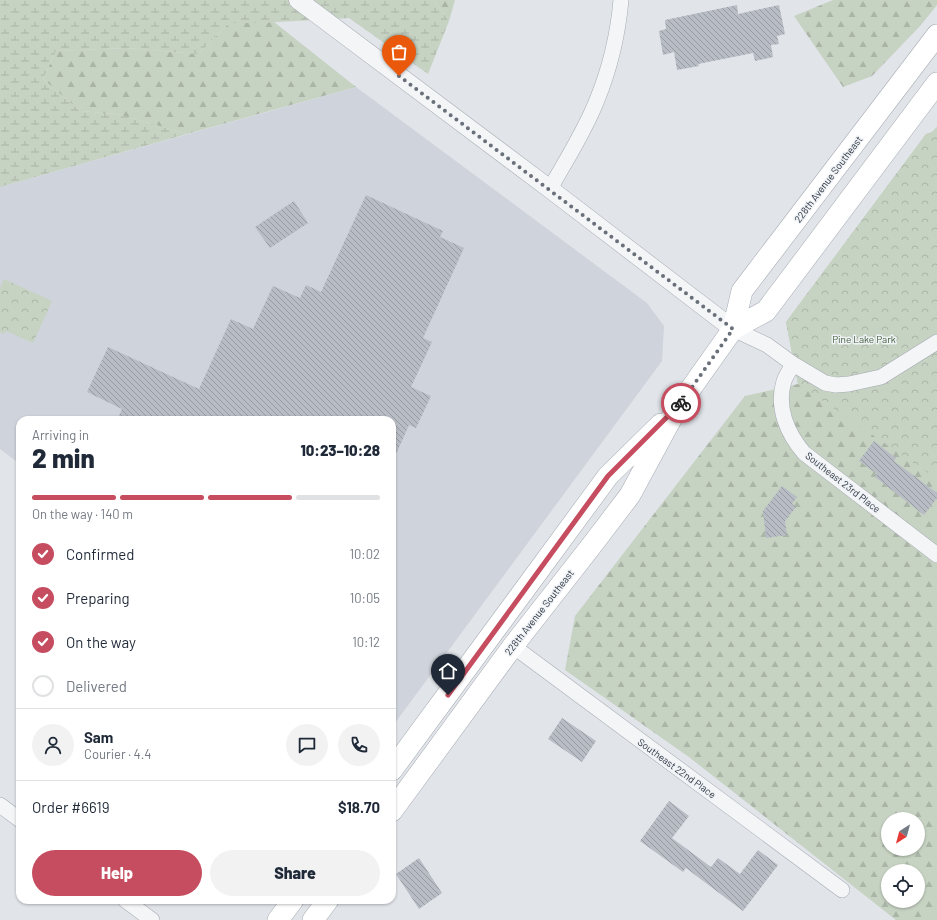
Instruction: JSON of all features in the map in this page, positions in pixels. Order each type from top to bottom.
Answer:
[{"type":"main road","name":"228th Avenue Southeast","points":[[396,806],[513,646],[630,495],[677,408],[733,329],[742,291],[937,35]]},
{"type":"main road","name":"228th Avenue Southeast","points":[[733,329],[766,311],[937,83]]},
{"type":"main road","name":"228th Avenue Southeast","points":[[396,765],[608,476],[677,408]]},
{"type":"main road","points":[[396,783],[404,770],[410,747]]},
{"type":"main road","points":[[278,920],[290,904]]},
{"type":"main road","points":[[313,920],[325,904]]},
{"type":"street","points":[[298,0],[550,189],[733,329],[767,345],[793,364],[825,383],[836,385],[849,384],[881,377],[937,342]]},
{"type":"street","points":[[550,189],[580,136],[597,101],[610,62],[619,19],[621,0]]},
{"type":"street","name":"Southeast 23rd Place","points":[[793,364],[785,380],[781,396],[787,429],[795,443],[804,453],[937,555]]},
{"type":"street","name":"Southeast 22nd Place","points":[[513,646],[842,890]]},
{"type":"street","points":[[0,805],[16,817]]},
{"type":"street","points":[[131,904],[152,920]]},
{"type":"shaded area","points":[[356,87],[647,303],[664,326],[662,361],[396,722],[396,416],[16,416],[16,461],[0,449],[0,187]]},
{"type":"green space","points":[[0,0],[434,0],[449,21],[428,74],[349,18],[259,23],[229,23],[198,54],[126,48],[56,51],[43,79],[80,111],[117,114],[187,134],[0,187]]},
{"type":"green space","points":[[434,0],[455,0],[449,21]]},
{"type":"green space","points":[[833,0],[937,0],[937,5],[921,25],[872,76],[843,87],[794,16]]},
{"type":"green space","points":[[274,22],[356,87],[187,134],[117,114],[80,111],[43,79],[56,51],[126,48],[198,54],[229,23]]},
{"type":"green space","points":[[937,127],[937,920],[896,920],[689,757],[565,670],[575,616],[745,396],[798,384],[786,322],[926,134],[932,132]]},
{"type":"green space","name":"Pine Lake Park","points":[[937,127],[937,479],[798,384],[786,322],[926,134],[932,132]]},
{"type":"green space","points":[[4,279],[52,301],[33,343],[6,331],[4,334],[0,332],[0,288]]},
{"type":"building","points":[[737,5],[738,14],[779,5],[785,34],[777,36],[779,44],[771,45],[773,57],[755,61],[753,53],[698,64],[699,66],[677,70],[674,52],[663,55],[659,31],[666,29],[665,20]]},
{"type":"building","points":[[366,195],[443,231],[440,237],[464,248],[423,338],[432,342],[411,387],[431,396],[416,428],[409,425],[396,454],[396,416],[119,416],[122,409],[87,392],[108,347],[199,389],[231,319],[253,329],[273,286],[300,298],[306,285],[321,292]]},
{"type":"building","points":[[294,201],[308,223],[270,248],[255,227]]},
{"type":"building","points":[[874,441],[896,458],[894,461],[937,493],[937,498],[924,515],[875,477],[877,474],[859,461]]},
{"type":"building","points":[[782,486],[797,497],[792,504],[796,507],[785,521],[787,535],[766,538],[763,511]]},
{"type":"building","points":[[562,718],[596,741],[582,762],[548,739]]},
{"type":"building","points":[[669,801],[689,816],[672,838],[711,867],[718,858],[740,874],[758,850],[778,865],[743,911],[686,868],[683,872],[640,841]]},
{"type":"building","points":[[419,858],[442,893],[419,909],[396,874]]},
{"type":"way so far","points":[[399,76],[733,329],[681,403]]},
{"type":"route","points":[[448,695],[608,476],[681,403]]}]
